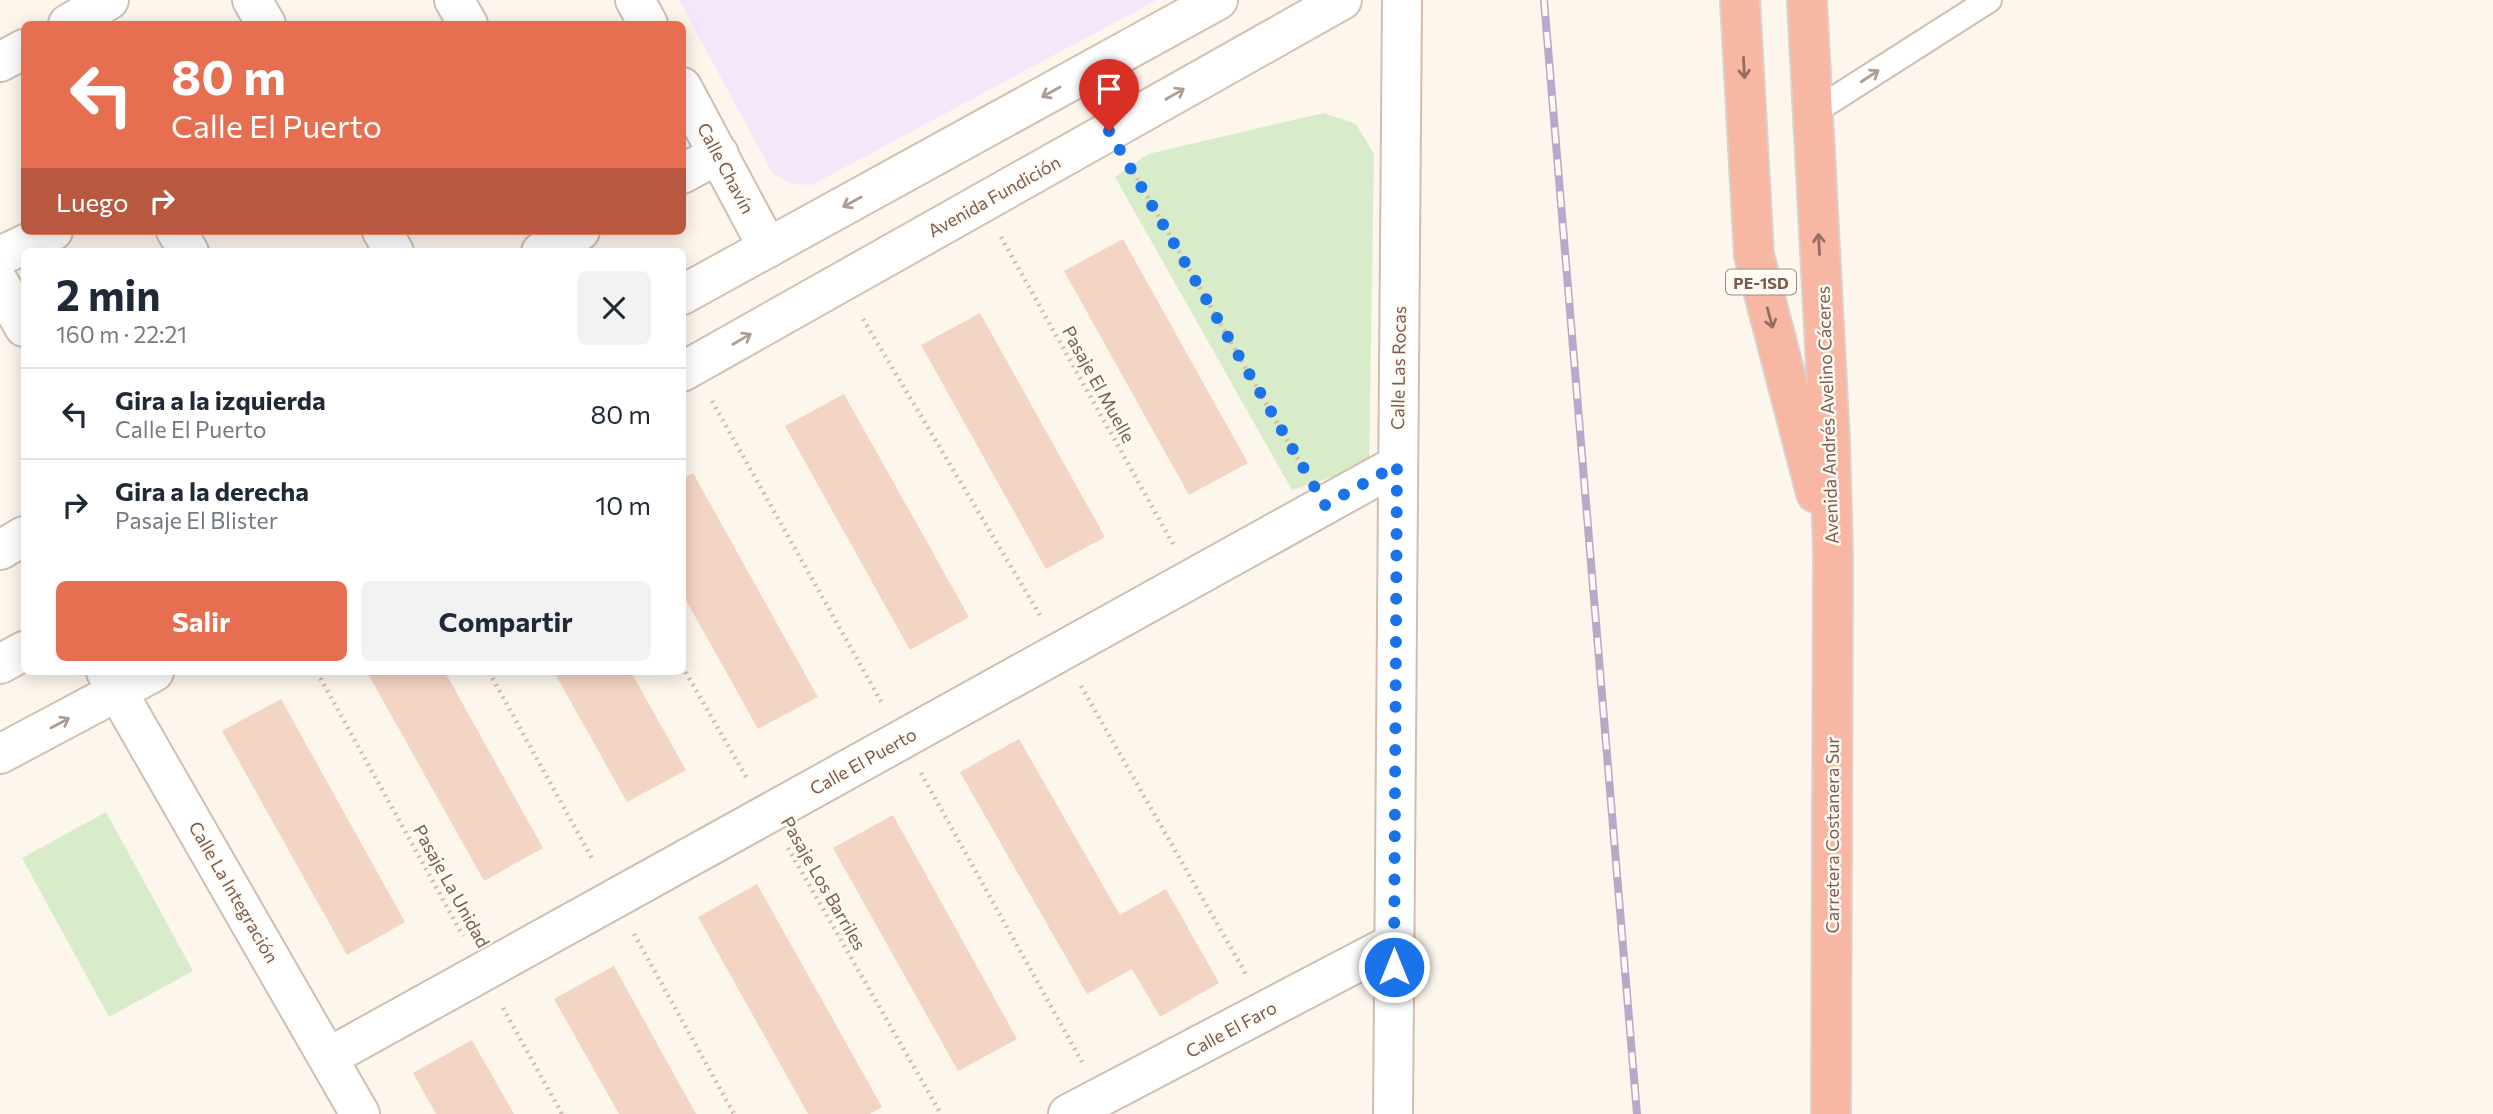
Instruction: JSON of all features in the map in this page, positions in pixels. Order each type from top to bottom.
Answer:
[{"type":"highway","name":"Avenida Andrés Avelino Cáceres","points":[[1807,0],[1830,442],[1833,556]]},
{"type":"highway","name":"Avenida Andrés Avelino Cáceres","points":[[1736,6],[1754,255],[1833,556]]},
{"type":"highway","name":"Carretera Costanera Sur","points":[[1831,1114],[1833,556]]},
{"type":"street","points":[[48,0],[59,21]]},
{"type":"street","points":[[73,21],[108,0]]},
{"type":"street","points":[[252,0],[264,21]]},
{"type":"street","points":[[635,0],[646,21]]},
{"type":"street","name":"Avenida Fundición","points":[[686,370],[1342,0]]},
{"type":"street","name":"Calle Las Rocas","points":[[1393,1114],[1402,0]]},
{"type":"street","points":[[686,293],[1205,3],[1234,60]]},
{"type":"street","points":[[0,62],[21,51]]},
{"type":"street","name":"Calle Chavín","points":[[686,94],[768,248]]},
{"type":"street","points":[[686,172],[719,154]]},
{"type":"street","points":[[0,256],[45,235]]},
{"type":"street","points":[[548,248],[573,235]]},
{"type":"street","points":[[0,284],[21,322]]},
{"type":"street","name":"Calle El Puerto","points":[[329,1057],[1397,465]]},
{"type":"street","points":[[0,550],[21,538]]},
{"type":"street","points":[[0,664],[21,653]]},
{"type":"street","points":[[0,754],[112,682],[141,675]]},
{"type":"street","name":"Calle La Integración","points":[[112,682],[360,1114]]},
{"type":"street","name":"Calle El Faro","points":[[1068,1114],[1394,943]]},
{"type":"lane","points":[[1812,113],[1989,0]]},
{"type":"path","points":[[1109,131],[1325,505]]},
{"type":"path","name":"Pasaje El Muelle","points":[[982,204],[1193,578]]},
{"type":"path","name":"Pasaje Los Barriles","points":[[686,673],[941,1114]]},
{"type":"path","name":"Pasaje La Unidad","points":[[319,675],[562,1114]]},
{"type":"shaded area","points":[[679,0],[1157,0],[812,185],[792,184],[773,174]]},
{"type":"green space","points":[[1324,113],[1356,124],[1374,154],[1369,465],[1292,490],[1115,177],[1148,154]]},
{"type":"green space","points":[[106,812],[193,971],[109,1017],[22,858]]},
{"type":"building","points":[[1123,239],[1248,463],[1189,495],[1064,271]]},
{"type":"building","points":[[980,313],[1105,537],[1046,569],[921,345]]},
{"type":"building","points":[[844,394],[969,617],[910,650],[785,426]]},
{"type":"building","points":[[693,473],[818,697],[758,729],[686,600],[686,477]]},
{"type":"building","points":[[369,675],[447,675],[543,848],[484,881]]},
{"type":"building","points":[[556,675],[633,675],[686,770],[627,802]]},
{"type":"building","points":[[281,699],[405,922],[347,955],[222,731]]},
{"type":"building","points":[[1019,739],[1120,915],[1166,889],[1219,983],[1160,1017],[1132,969],[1087,994],[960,772]]},
{"type":"building","points":[[893,815],[1017,1039],[958,1071],[833,848]]},
{"type":"building","points":[[757,884],[882,1107],[870,1114],[808,1114],[698,917]]},
{"type":"building","points":[[614,966],[696,1114],[619,1114],[554,999]]},
{"type":"building","points":[[472,1040],[514,1114],[436,1114],[413,1073]]},
{"type":"railway","points":[[1544,0],[1637,1114]]},
{"type":"route","points":[[1109,131],[1325,505],[1397,465],[1394,967]]}]
